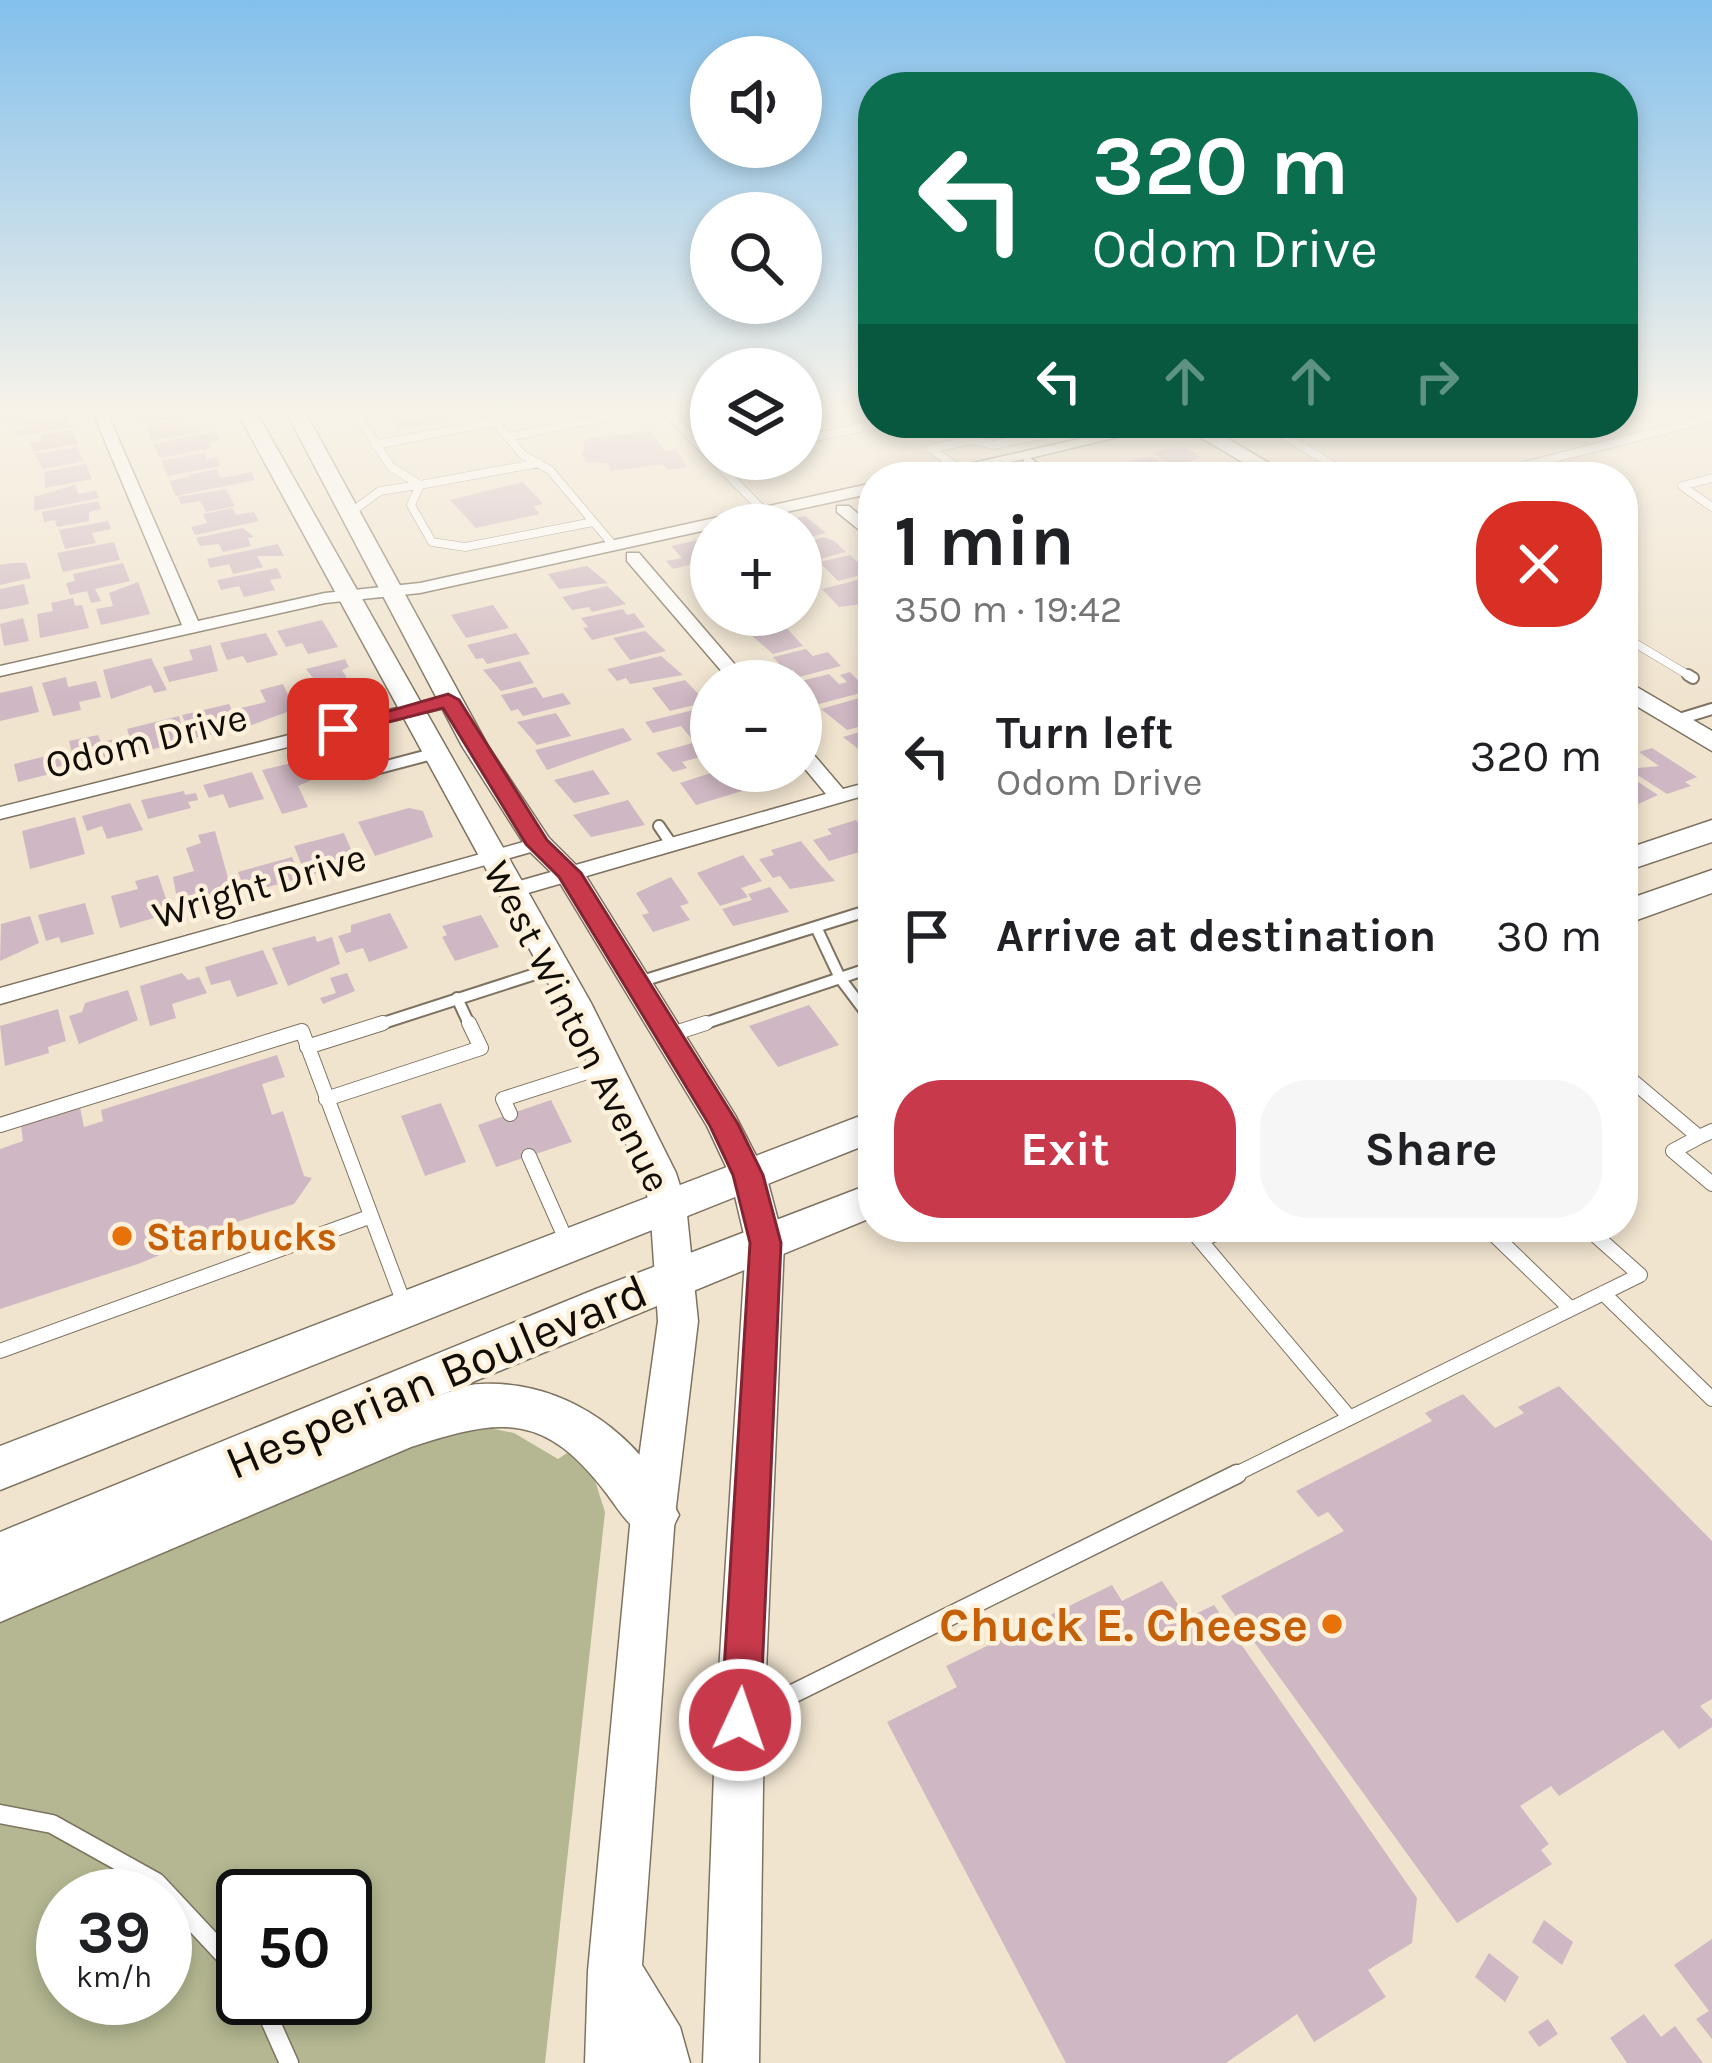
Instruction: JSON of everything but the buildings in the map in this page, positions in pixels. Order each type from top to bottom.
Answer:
[{"type":"main road","name":"West Winton Avenue","points":[[298,504],[556,968],[658,1173],[668,1205],[678,1321],[653,1516],[615,1971],[613,2063]]},
{"type":"main road","name":"West Winton Avenue","points":[[345,504],[448,700],[538,844],[568,873],[669,1035],[748,1175],[765,1243],[740,1720],[731,2063]]},
{"type":"main road","points":[[1638,696],[1712,742]]},
{"type":"main road","points":[[1638,857],[1712,830]]},
{"type":"main road","points":[[1638,908],[1712,881]]},
{"type":"main road","name":"Hesperian Boulevard","points":[[0,1468],[858,1132]]},
{"type":"main road","name":"Hesperian Boulevard","points":[[0,1557],[858,1205]]},
{"type":"main road","points":[[0,1598],[398,1430],[478,1404],[544,1412],[597,1442],[653,1516]]},
{"type":"main road","points":[[615,1971],[661,2046],[662,2063]]},
{"type":"street","points":[[139,504],[192,628]]},
{"type":"street","points":[[843,508],[858,522]]},
{"type":"street","points":[[0,671],[690,528]]},
{"type":"street","points":[[632,557],[722,660]]},
{"type":"street","name":"Odom Drive","points":[[0,813],[448,700]]},
{"type":"street","points":[[822,776],[839,796]]},
{"type":"street","points":[[513,890],[665,836],[858,791]]},
{"type":"street","name":"Wright Drive","points":[[0,996],[538,844]]},
{"type":"lane","points":[[350,513],[358,504]]},
{"type":"lane","points":[[411,504],[432,542],[446,547],[593,522]]},
{"type":"lane","points":[[576,504],[613,545]]},
{"type":"lane","points":[[1638,645],[1693,678]]},
{"type":"lane","points":[[1676,720],[1712,709]]},
{"type":"lane","points":[[364,772],[436,753]]},
{"type":"lane","points":[[638,983],[858,914]]},
{"type":"lane","points":[[816,927],[840,978],[858,1002]]},
{"type":"lane","points":[[307,1047],[556,968]]},
{"type":"lane","points":[[669,1035],[858,972]]},
{"type":"lane","points":[[326,1099],[481,1048],[457,998]]},
{"type":"lane","points":[[0,1125],[302,1031],[405,1307]]},
{"type":"lane","points":[[510,1114],[503,1099],[607,1066]]},
{"type":"lane","points":[[1638,1083],[1706,1134],[1673,1151],[1712,1184]]},
{"type":"lane","points":[[529,1156],[567,1243]]},
{"type":"lane","points":[[0,1351],[369,1217]]},
{"type":"lane","points":[[1203,1242],[1349,1417]]},
{"type":"lane","points":[[1501,1242],[1570,1309]]},
{"type":"lane","points":[[740,1720],[1640,1275],[1603,1242]]},
{"type":"lane","points":[[1603,1293],[1712,1399]]},
{"type":"lane","points":[[0,1814],[52,1824],[156,1882],[216,1946]]},
{"type":"lane","points":[[272,2025],[289,2063]]},
{"type":"green space","points":[[489,1428],[514,1433],[558,1459],[573,1449],[592,1471],[605,1512],[545,2063],[0,2063],[0,1612],[407,1444]]},
{"type":"place","name":"Starbucks","points":[[122,1236]]},
{"type":"place","name":"Chuck E. Cheese","points":[[1332,1624]]},
{"type":"route","points":[[338,729],[448,700],[538,844],[568,873],[638,983],[724,1124],[748,1175],[760,1208],[765,1243],[740,1720]]}]
